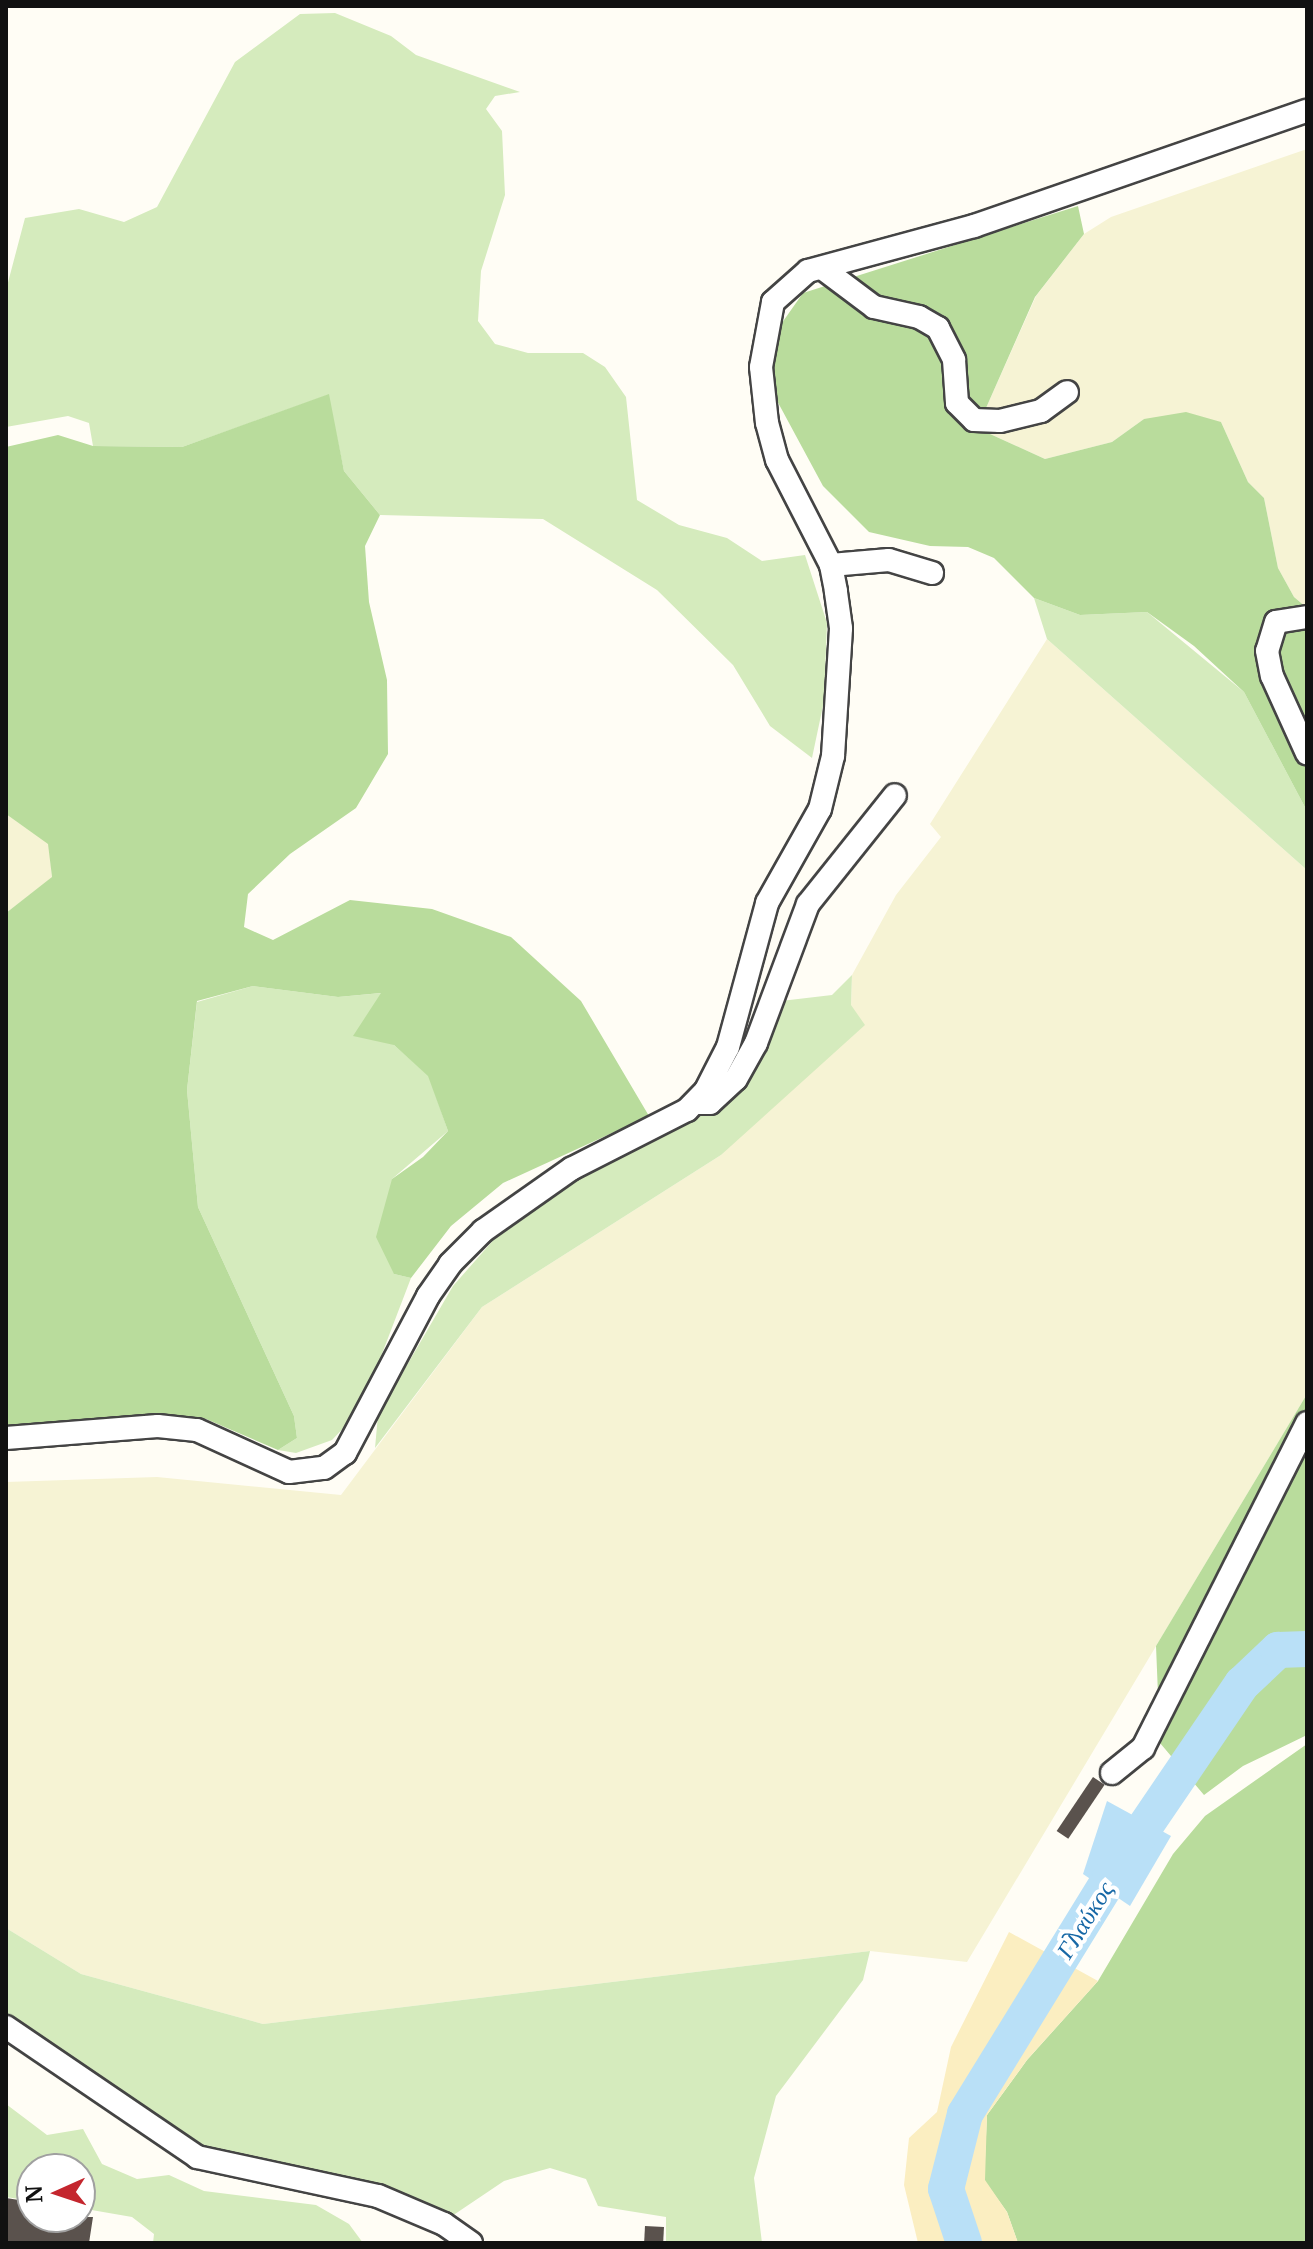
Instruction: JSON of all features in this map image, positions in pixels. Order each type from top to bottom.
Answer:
[{"type":"street","points":[[694,1103],[728,1047],[767,903],[820,809],[828,784],[841,628],[831,565],[777,460],[761,367],[773,302],[789,282],[822,268],[961,230],[1307,111]]},
{"type":"street","points":[[822,268],[874,307],[919,317],[938,328],[954,360],[957,403],[974,420],[1000,421],[1041,411],[1067,392]]},
{"type":"street","points":[[831,565],[889,560],[932,573]]},
{"type":"street","points":[[1307,617],[1276,622],[1267,651],[1272,676],[1307,753]]},
{"type":"street","points":[[6,1438],[158,1426],[197,1430],[289,1472],[324,1468],[345,1453],[428,1296],[450,1264],[483,1231],[571,1169],[694,1103],[710,1103],[736,1079],[756,1043],[808,904],[895,795]]},
{"type":"street","points":[[1112,1773],[1143,1748],[1307,1423]]},
{"type":"street","points":[[6,2027],[197,2157],[378,2196],[444,2224],[471,2243]]},
{"type":"shaded area","points":[[1307,149],[1307,608],[1294,597],[1278,568],[1264,498],[1248,482],[1221,422],[1144,419],[1112,442],[1045,459],[990,434],[986,408],[1036,296],[1084,234],[1111,217]]},
{"type":"shaded area","points":[[1047,639],[1307,870],[1307,1394],[967,1962],[870,1951],[263,2024],[81,1974],[6,1928],[6,1482],[157,1477],[341,1495],[482,1307],[721,1155],[851,1005],[852,975],[896,895],[941,837],[930,824]]},
{"type":"shaded area","points":[[6,814],[49,844],[52,878],[6,913]]},
{"type":"green space","points":[[335,13],[391,36],[416,55],[520,92],[495,96],[486,109],[502,131],[505,195],[481,271],[478,321],[495,344],[528,353],[583,353],[605,367],[626,397],[637,500],[679,525],[727,538],[762,561],[805,555],[827,623],[824,701],[812,758],[770,726],[733,665],[657,590],[543,519],[380,515],[344,471],[328,395],[182,447],[93,446],[89,423],[68,416],[6,427],[6,290],[25,218],[79,209],[124,222],[157,207],[235,62],[300,14]]},
{"type":"green space","points":[[1078,206],[1084,234],[1035,297],[986,408],[990,434],[1045,459],[1112,442],[1144,419],[1186,412],[1221,422],[1248,482],[1264,498],[1278,568],[1294,597],[1307,608],[1307,811],[1244,692],[1194,646],[1147,612],[1080,615],[1034,598],[994,558],[968,547],[930,546],[869,532],[823,486],[775,397],[772,337],[803,293]]},
{"type":"green space","points":[[329,394],[344,471],[380,515],[365,546],[369,602],[387,680],[388,754],[356,808],[290,854],[248,894],[244,927],[273,940],[350,900],[432,909],[511,937],[581,1001],[649,1116],[503,1183],[451,1226],[411,1278],[394,1274],[376,1237],[392,1179],[423,1157],[448,1131],[428,1076],[394,1045],[353,1036],[381,993],[338,997],[253,986],[197,1001],[187,1090],[198,1207],[294,1416],[297,1438],[278,1450],[206,1419],[156,1414],[6,1431],[6,913],[52,877],[48,844],[6,814],[6,447],[58,435],[93,446],[182,447]]},
{"type":"green space","points":[[1034,598],[1080,615],[1147,612],[1244,692],[1307,811],[1307,870],[1047,639]]},
{"type":"green space","points":[[852,975],[851,1005],[865,1025],[721,1155],[482,1307],[375,1448],[378,1415],[453,1286],[497,1236],[598,1166],[727,1098],[781,1001],[832,995]]},
{"type":"green space","points":[[253,986],[338,997],[382,993],[394,1045],[429,1076],[448,1131],[392,1179],[394,1274],[411,1278],[370,1385],[352,1419],[332,1440],[296,1453],[278,1450],[297,1438],[294,1416],[198,1207],[187,1090],[197,1002]]},
{"type":"green space","points":[[1307,1394],[1307,1735],[1243,1766],[1204,1795],[1160,1743],[1156,1646]]},
{"type":"green space","points":[[1307,1744],[1307,2243],[1018,2243],[1007,2212],[984,2180],[987,2115],[1027,2060],[1098,1981],[1173,1854],[1205,1816]]},
{"type":"green space","points":[[6,1928],[81,1974],[263,2024],[870,1951],[863,1980],[776,2096],[754,2178],[762,2243],[666,2243],[666,2217],[598,2206],[586,2179],[550,2168],[504,2181],[452,2216],[365,2183],[205,2147],[6,2013]]},
{"type":"green space","points":[[6,2104],[47,2135],[83,2129],[102,2164],[137,2179],[169,2175],[204,2191],[316,2205],[349,2224],[363,2243],[153,2243],[154,2234],[132,2217],[96,2211],[96,2153],[16,2153],[16,2199],[6,2197]]},
{"type":"sand","points":[[1009,1932],[1098,1981],[1027,2060],[987,2115],[985,2180],[1007,2212],[1018,2243],[918,2243],[904,2185],[909,2138],[937,2112],[951,2047]]},
{"type":"water","points":[[1107,1801],[1171,1836],[1130,1906],[1083,1874]]},
{"type":"building","points":[[1093,1777],[1105,1785],[1068,1839],[1057,1831]]},
{"type":"building","points":[[6,2198],[16,2200],[16,2233],[91,2233],[89,2243],[6,2242]]},
{"type":"building","points":[[645,2226],[664,2227],[663,2243],[644,2243]]},
{"type":"waterway","name":"Γλαύκος","points":[[964,2243],[946,2189],[965,2114],[1110,1878],[1242,1684],[1278,1650],[1307,1649]]}]
